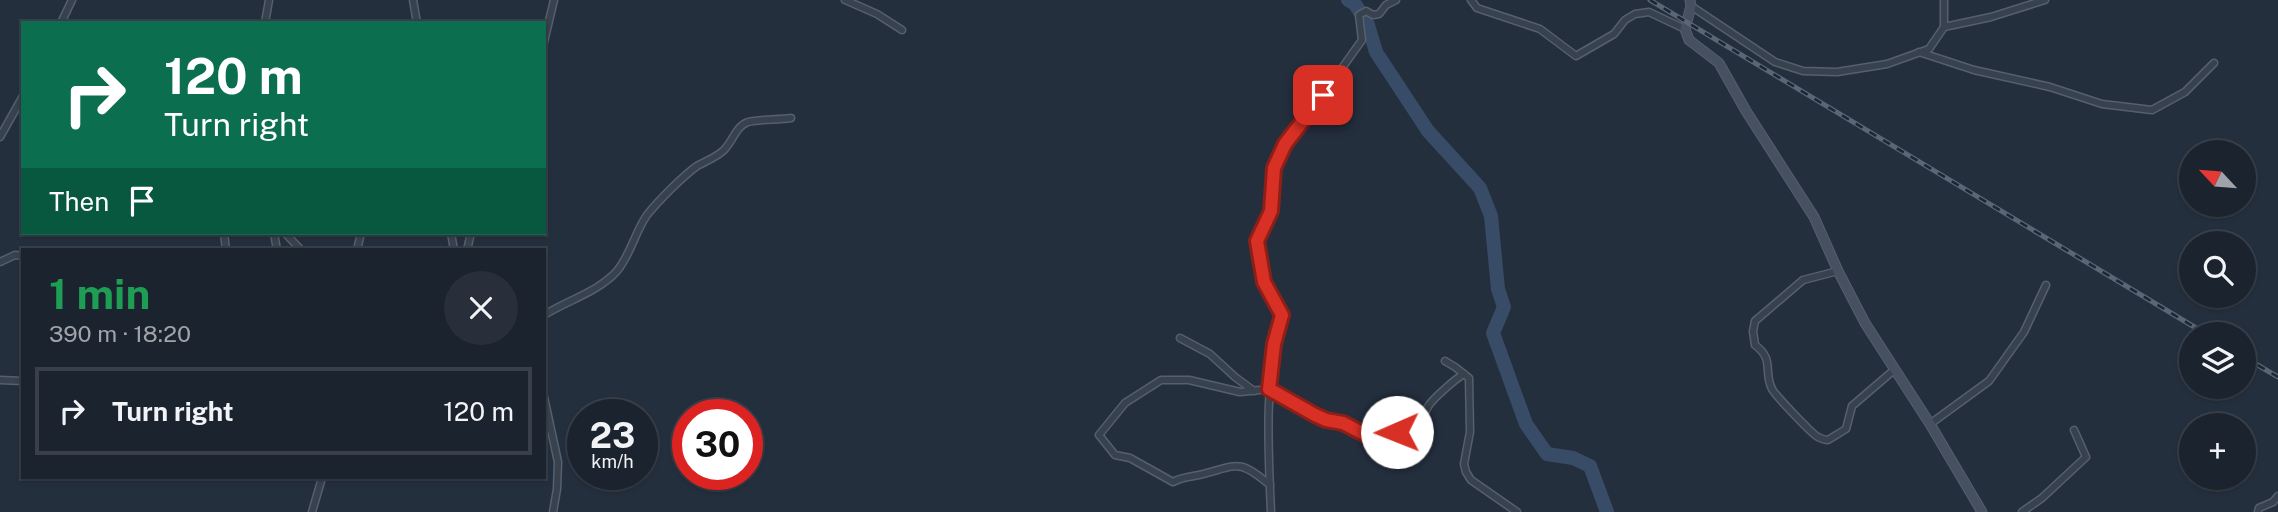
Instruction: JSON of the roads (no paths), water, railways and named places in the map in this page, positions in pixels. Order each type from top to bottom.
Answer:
[{"type":"street","points":[[62,21],[72,0]]},
{"type":"street","points":[[265,21],[270,0]]},
{"type":"street","points":[[413,0],[417,21]]},
{"type":"street","points":[[546,33],[554,0]]},
{"type":"street","points":[[845,0],[877,14],[902,30]]},
{"type":"street","points":[[1271,512],[1267,426],[1269,389],[1274,344],[1282,315],[1264,282],[1257,241],[1271,211],[1274,168],[1285,144],[1361,42],[1362,14],[1367,11],[1377,15],[1386,5],[1396,0]]},
{"type":"street","points":[[1471,0],[1477,8],[1540,29],[1576,57],[1614,34],[1625,20],[1635,14],[1649,12],[1685,29]]},
{"type":"street","points":[[1944,0],[1944,27],[1928,49],[1887,64],[1837,72],[1803,71],[1775,62],[1690,3],[1685,29],[1689,40],[1719,63],[1746,111],[1814,217],[1865,323],[1930,424],[1982,512]]},
{"type":"street","points":[[1944,27],[1991,17],[2045,0]]},
{"type":"street","points":[[1919,52],[1973,71],[2040,84],[2102,104],[2152,110],[2185,92],[2214,63]]},
{"type":"street","points":[[0,137],[21,100]]},
{"type":"street","points":[[546,314],[599,286],[617,270],[649,213],[688,174],[730,144],[737,130],[747,122],[791,118]]},
{"type":"street","points":[[287,235],[299,248]]},
{"type":"street","points":[[0,262],[15,255],[21,256]]},
{"type":"street","points":[[1838,271],[1803,280],[1755,321],[1755,345],[1764,351],[1768,361],[1773,392],[1811,432],[1828,440],[1846,429],[1852,406],[1894,370]]},
{"type":"street","points":[[1930,424],[1989,381],[2024,332],[2046,285]]},
{"type":"street","points":[[1180,338],[1210,354],[1254,391]]},
{"type":"street","points":[[1445,362],[1469,378],[1471,432],[1464,464],[1465,472],[1471,480],[1517,512]]},
{"type":"street","points":[[1270,485],[1245,467],[1234,464],[1198,475],[1181,477],[1173,482],[1130,458],[1115,456],[1099,435],[1125,403],[1161,380],[1189,380],[1240,392],[1269,389],[1326,420],[1343,423],[1366,435],[1380,436],[1419,426],[1429,405],[1464,374]]},
{"type":"street","points":[[0,380],[21,381]]},
{"type":"street","points":[[546,406],[558,462],[553,512]]},
{"type":"street","points":[[2022,512],[2042,498],[2087,457],[2074,430]]},
{"type":"street","points":[[312,512],[322,479]]},
{"type":"street","points":[[2258,512],[2259,508],[2273,502],[2278,496]]},
{"type":"waterway","points":[[1348,0],[1355,4],[1368,25],[1376,52],[1428,131],[1480,188],[1491,216],[1498,289],[1504,307],[1493,333],[1526,424],[1547,454],[1573,458],[1590,466],[1607,512]]},
{"type":"railway","points":[[1650,0],[2186,322]]},
{"type":"railway","points":[[2256,364],[2278,377]]}]
